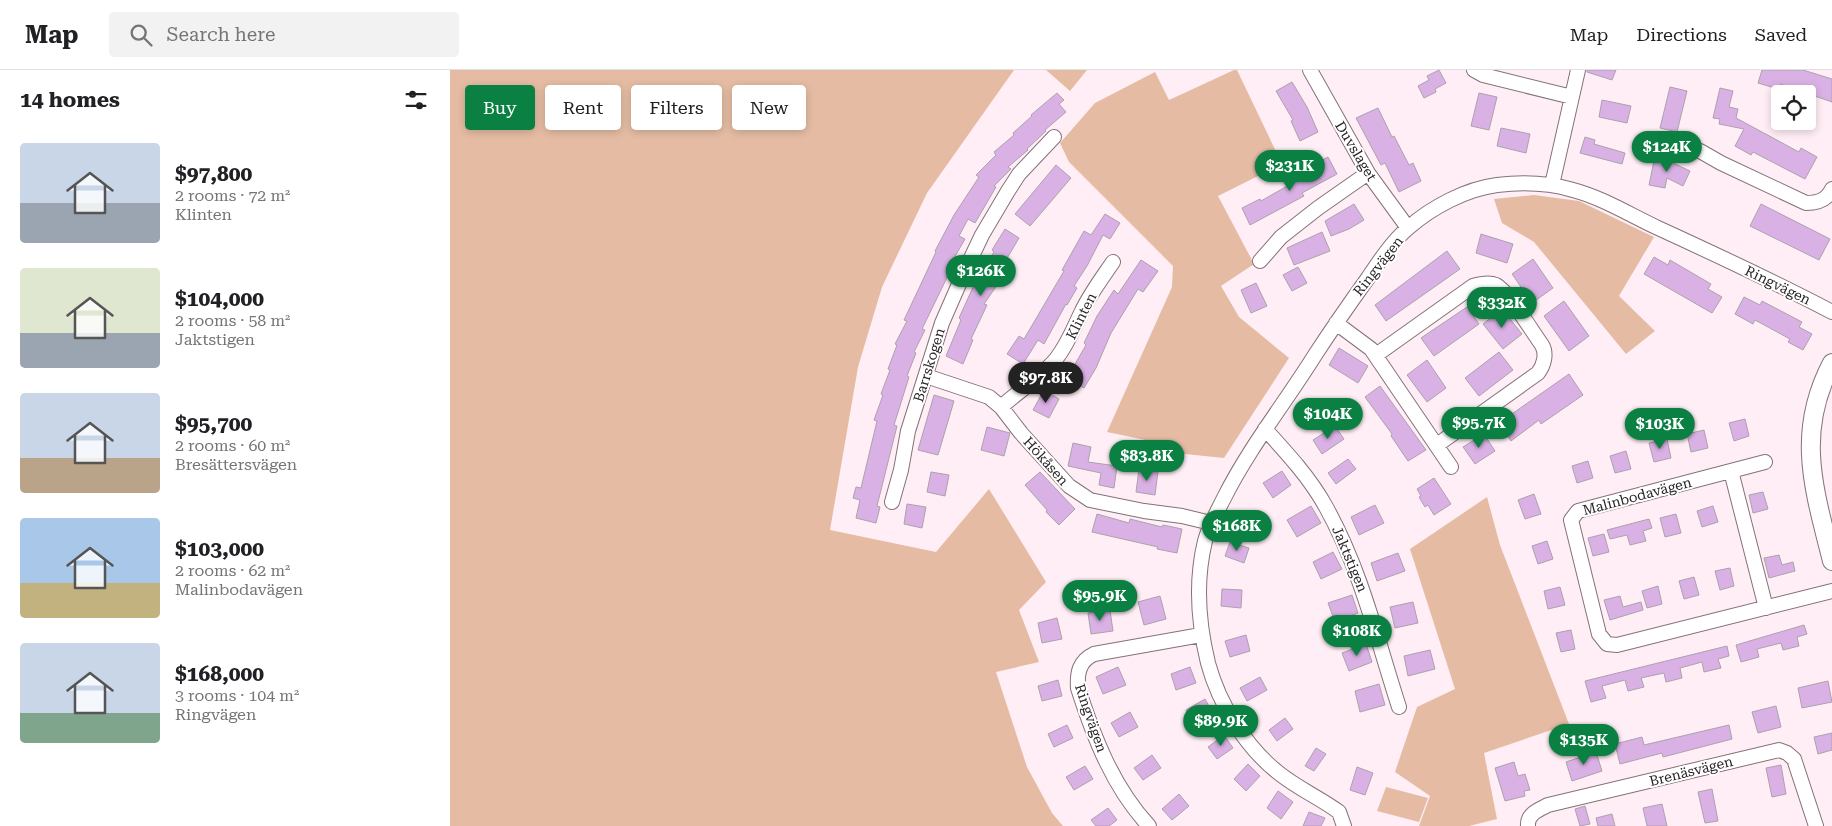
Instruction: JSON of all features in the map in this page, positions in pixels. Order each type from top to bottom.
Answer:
[{"type":"street","name":"Duvslaget","points":[[1310,70],[1368,173],[1408,228]]},
{"type":"street","points":[[1474,70],[1483,75],[1572,97]]},
{"type":"street","points":[[1552,185],[1578,70]]},
{"type":"street","name":"Barrskogen","points":[[892,502],[901,470],[908,431],[942,323],[982,235],[1019,174],[1054,137]]},
{"type":"street","points":[[1700,151],[1772,188],[1806,203],[1817,202],[1829,196],[1832,189]]},
{"type":"street","points":[[1260,261],[1281,237],[1368,173]]},
{"type":"street","name":"Ringvägen","points":[[1344,826],[1339,812],[1278,773],[1240,730],[1212,677],[1201,635],[1198,586],[1205,539],[1229,487],[1265,429],[1389,248],[1408,228],[1421,218],[1449,201],[1474,191],[1496,185],[1525,183],[1552,185],[1573,190],[1603,201],[1756,273],[1832,312]]},
{"type":"street","name":"Klinten","points":[[1001,408],[1057,358],[1066,345],[1091,295],[1113,262]]},
{"type":"street","points":[[1376,355],[1473,286],[1484,284],[1495,285],[1505,292],[1542,345],[1545,353],[1544,361],[1538,373],[1437,445]]},
{"type":"street","points":[[1336,323],[1371,349],[1376,355],[1451,467]]},
{"type":"street","points":[[1832,363],[1816,402],[1810,443],[1811,470],[1832,561]]},
{"type":"street","name":"Hökåsen","points":[[926,376],[989,397],[1001,408],[1069,486],[1090,500],[1211,523]]},
{"type":"street","name":"Jaktstigen","points":[[1265,429],[1306,477],[1326,506],[1336,526],[1366,595],[1399,707]]},
{"type":"street","name":"Malinbodavägen","points":[[1765,462],[1578,511],[1574,514],[1571,520],[1598,634],[1607,644],[1617,645],[1832,591]]},
{"type":"street","points":[[1731,471],[1766,608]]},
{"type":"street","name":"Ringvägen","points":[[1148,826],[1119,785],[1104,758],[1078,688],[1079,667],[1088,657],[1094,654],[1201,635]]},
{"type":"street","name":"Brenäsvägen","points":[[1528,826],[1528,819],[1531,815],[1548,805],[1779,750],[1787,753],[1794,759],[1816,826]]},
{"type":"shaded area","points":[[450,70],[1014,70],[927,193],[882,287],[858,367],[830,530],[936,552],[989,489],[1046,582],[1019,610],[1039,662],[996,672],[1027,767],[1052,813],[1063,826],[450,826]]},
{"type":"shaded area","points":[[1046,70],[1087,70],[1070,91]]},
{"type":"shaded area","points":[[1237,70],[1282,164],[1218,196],[1254,264],[1221,286],[1239,317],[1289,358],[1224,458],[1185,454],[1170,463],[1160,443],[1107,432],[1172,287],[1173,266],[1069,162],[1060,143],[1095,103],[1155,72],[1169,100]]},
{"type":"shaded area","points":[[1534,195],[1579,201],[1654,237],[1619,296],[1655,331],[1626,354],[1534,242],[1502,223],[1494,199]]},
{"type":"shaded area","points":[[1487,497],[1500,545],[1569,724],[1484,753],[1497,819],[1469,826],[1419,826],[1430,796],[1395,772],[1417,707],[1455,689],[1410,549]]},
{"type":"shaded area","points":[[1386,787],[1428,798],[1419,822],[1377,811]]},
{"type":"building","points":[[1439,70],[1446,83],[1435,89],[1436,92],[1424,98],[1418,86],[1429,80],[1427,76]]},
{"type":"building","points":[[1587,70],[1616,70],[1612,80],[1587,72]]},
{"type":"building","points":[[1762,70],[1803,70],[1832,79],[1832,102],[1816,96],[1816,85],[1780,84],[1771,85],[1771,87],[1758,83]]},
{"type":"building","points":[[1292,82],[1307,107],[1318,132],[1300,141],[1291,121],[1293,120],[1276,91]]},
{"type":"building","points":[[1670,87],[1687,91],[1677,132],[1660,128]]},
{"type":"building","points":[[1720,88],[1733,91],[1729,107],[1738,109],[1736,118],[1799,152],[1801,148],[1817,157],[1805,179],[1753,152],[1751,155],[1735,146],[1744,129],[1719,124],[1720,119],[1713,118]]},
{"type":"building","points":[[1057,93],[1064,100],[1059,104],[1066,112],[1008,167],[1011,169],[994,186],[996,187],[975,223],[968,219],[959,236],[965,239],[953,260],[955,261],[922,329],[925,330],[914,352],[916,353],[907,376],[909,377],[894,425],[897,426],[877,506],[880,507],[876,523],[856,518],[860,500],[853,498],[856,487],[861,488],[877,421],[874,420],[890,370],[888,369],[897,345],[895,344],[907,321],[904,320],[935,251],[954,215],[979,177],[976,175],[996,155],[994,152],[1014,135],[1013,133],[1031,115]]},
{"type":"building","points":[[1479,93],[1497,97],[1489,130],[1471,126]]},
{"type":"building","points":[[1602,100],[1631,106],[1627,123],[1599,117]]},
{"type":"building","points":[[1378,108],[1392,137],[1394,136],[1409,165],[1413,163],[1421,181],[1399,192],[1385,163],[1381,165],[1356,118]]},
{"type":"building","points":[[1501,128],[1530,134],[1526,153],[1497,146]]},
{"type":"building","points":[[1585,137],[1595,140],[1594,144],[1625,153],[1622,164],[1580,153]]},
{"type":"building","points":[[1655,156],[1671,159],[1671,162],[1690,171],[1683,186],[1667,178],[1665,188],[1649,185]]},
{"type":"building","points":[[1328,157],[1337,174],[1302,193],[1304,196],[1250,225],[1242,208],[1260,199],[1261,201],[1310,173],[1307,168]]},
{"type":"building","points":[[1056,165],[1071,178],[1030,226],[1015,214]]},
{"type":"building","points":[[1354,204],[1364,220],[1349,229],[1331,236],[1325,221]]},
{"type":"building","points":[[1761,204],[1830,239],[1819,260],[1750,226]]},
{"type":"building","points":[[1105,214],[1120,223],[1110,239],[1103,235],[1074,286],[1077,288],[1044,344],[1038,340],[1023,364],[1007,354],[1019,336],[1024,339],[1064,271],[1062,270],[1084,231],[1091,235]]},
{"type":"building","points":[[1005,229],[1019,238],[999,272],[1004,275],[984,304],[987,305],[971,339],[973,340],[963,364],[946,356],[961,320],[959,318],[975,283],[973,282],[994,252],[992,250]]},
{"type":"building","points":[[1322,232],[1330,251],[1294,265],[1287,248]]},
{"type":"building","points":[[1481,234],[1513,244],[1507,263],[1476,253]]},
{"type":"building","points":[[1447,251],[1460,269],[1386,321],[1375,305]]},
{"type":"building","points":[[1654,257],[1668,265],[1670,260],[1711,284],[1708,289],[1722,297],[1712,313],[1644,274]]},
{"type":"building","points":[[1533,259],[1553,288],[1532,303],[1512,274]]},
{"type":"building","points":[[1141,260],[1158,271],[1143,292],[1138,289],[1111,333],[1096,368],[1084,388],[1067,378],[1086,345],[1084,343],[1097,316],[1114,290],[1118,294]]},
{"type":"building","points":[[1298,267],[1307,283],[1292,291],[1283,275]]},
{"type":"building","points":[[1256,283],[1267,306],[1251,313],[1241,290]]},
{"type":"building","points":[[1744,297],[1760,305],[1762,301],[1802,322],[1799,327],[1812,334],[1803,350],[1788,342],[1790,339],[1755,320],[1753,324],[1735,314]]},
{"type":"building","points":[[1564,301],[1589,336],[1569,351],[1544,316]]},
{"type":"building","points":[[1467,307],[1479,324],[1434,356],[1421,338]]},
{"type":"building","points":[[1502,309],[1522,334],[1503,349],[1483,324]]},
{"type":"building","points":[[1339,348],[1368,366],[1358,383],[1329,365]]},
{"type":"building","points":[[1499,352],[1513,370],[1479,396],[1465,378]]},
{"type":"building","points":[[1427,360],[1446,388],[1427,402],[1407,375]]},
{"type":"building","points":[[1569,374],[1583,395],[1541,424],[1539,420],[1511,441],[1499,423]]},
{"type":"building","points":[[1380,386],[1426,450],[1408,461],[1391,436],[1392,434],[1365,397]]},
{"type":"building","points":[[1044,390],[1059,399],[1049,418],[1033,410]]},
{"type":"building","points":[[934,395],[954,401],[938,455],[918,450]]},
{"type":"building","points":[[1745,419],[1749,436],[1734,441],[1729,423]]},
{"type":"building","points":[[1335,426],[1344,439],[1322,454],[1313,440]]},
{"type":"building","points":[[987,427],[1010,433],[1004,456],[981,450]]},
{"type":"building","points":[[1704,430],[1708,448],[1691,452],[1687,434]]},
{"type":"building","points":[[1484,434],[1495,451],[1475,464],[1463,447]]},
{"type":"building","points":[[1667,439],[1671,458],[1654,462],[1649,443]]},
{"type":"building","points":[[1073,443],[1091,447],[1088,462],[1117,466],[1114,488],[1099,485],[1101,473],[1068,466]]},
{"type":"building","points":[[1626,451],[1631,469],[1615,473],[1610,456]]},
{"type":"building","points":[[1348,459],[1356,469],[1336,484],[1328,473]]},
{"type":"building","points":[[1588,461],[1593,478],[1577,483],[1572,466]]},
{"type":"building","points":[[1139,469],[1158,471],[1155,495],[1136,492]]},
{"type":"building","points":[[1282,471],[1291,485],[1273,498],[1263,483]]},
{"type":"building","points":[[931,472],[949,475],[945,496],[927,492]]},
{"type":"building","points":[[1040,472],[1075,509],[1059,525],[1025,485]]},
{"type":"building","points":[[1434,478],[1451,504],[1434,515],[1428,505],[1425,507],[1417,489]]},
{"type":"building","points":[[1763,492],[1768,509],[1753,513],[1749,495]]},
{"type":"building","points":[[1534,494],[1541,514],[1525,519],[1518,500]]},
{"type":"building","points":[[907,504],[926,507],[922,528],[904,524]]},
{"type":"building","points":[[1375,505],[1384,523],[1359,535],[1351,517]]},
{"type":"building","points":[[1311,506],[1321,523],[1297,537],[1287,520]]},
{"type":"building","points":[[1713,506],[1718,522],[1702,527],[1697,511]]},
{"type":"building","points":[[1097,514],[1129,523],[1130,519],[1162,527],[1163,525],[1182,529],[1177,553],[1092,532]]},
{"type":"building","points":[[1676,514],[1681,533],[1665,537],[1660,518]]},
{"type":"building","points":[[1649,519],[1652,528],[1643,531],[1646,541],[1630,545],[1627,535],[1610,539],[1607,530]]},
{"type":"building","points":[[1604,534],[1609,552],[1593,556],[1588,538]]},
{"type":"building","points":[[1547,541],[1553,559],[1538,564],[1532,546]]},
{"type":"building","points":[[1230,542],[1249,548],[1244,563],[1225,556]]},
{"type":"building","points":[[1333,552],[1342,569],[1321,579],[1313,562]]},
{"type":"building","points":[[1398,553],[1405,571],[1377,581],[1371,563]]},
{"type":"building","points":[[1779,555],[1782,565],[1793,562],[1795,571],[1769,578],[1764,558]]},
{"type":"building","points":[[1730,568],[1734,586],[1720,590],[1715,571]]},
{"type":"building","points":[[1694,577],[1699,595],[1684,599],[1679,581]]},
{"type":"building","points":[[1658,586],[1662,604],[1647,608],[1642,591]]},
{"type":"building","points":[[1560,587],[1565,605],[1548,609],[1544,591]]},
{"type":"building","points":[[1222,589],[1242,590],[1241,608],[1221,606]]},
{"type":"building","points":[[1352,595],[1358,613],[1335,622],[1328,603]]},
{"type":"building","points":[[1160,596],[1166,619],[1144,625],[1138,602]]},
{"type":"building","points":[[1620,596],[1623,607],[1641,602],[1643,610],[1610,620],[1604,600]]},
{"type":"building","points":[[1413,602],[1418,623],[1395,628],[1390,607]]},
{"type":"building","points":[[1110,610],[1113,631],[1091,634],[1088,613]]},
{"type":"building","points":[[1057,618],[1062,639],[1042,643],[1038,623]]},
{"type":"building","points":[[1804,625],[1807,634],[1797,637],[1799,646],[1783,650],[1781,643],[1757,649],[1759,657],[1741,662],[1736,645]]},
{"type":"building","points":[[1571,630],[1575,649],[1561,652],[1556,633]]},
{"type":"building","points":[[1246,635],[1250,651],[1230,657],[1225,641]]},
{"type":"building","points":[[1366,644],[1372,662],[1349,671],[1342,653]]},
{"type":"building","points":[[1727,646],[1729,656],[1718,659],[1721,668],[1704,672],[1702,662],[1680,668],[1682,678],[1666,682],[1664,673],[1641,678],[1644,687],[1628,691],[1625,680],[1602,686],[1606,698],[1591,702],[1585,681]]},
{"type":"building","points":[[1430,650],[1435,669],[1408,676],[1404,656]]},
{"type":"building","points":[[1118,667],[1126,685],[1103,694],[1096,677]]},
{"type":"building","points":[[1190,667],[1196,683],[1176,690],[1171,674]]},
{"type":"building","points":[[1260,677],[1267,690],[1247,701],[1240,688]]},
{"type":"building","points":[[1058,680],[1062,696],[1042,701],[1038,686]]},
{"type":"building","points":[[1828,681],[1832,702],[1802,708],[1798,688]]},
{"type":"building","points":[[1379,684],[1385,705],[1360,712],[1355,691]]},
{"type":"building","points":[[1205,699],[1212,712],[1193,723],[1186,710]]},
{"type":"building","points":[[1776,706],[1781,727],[1758,733],[1752,712]]},
{"type":"building","points":[[1130,712],[1138,727],[1119,737],[1111,723]]},
{"type":"building","points":[[1285,718],[1293,729],[1277,741],[1269,730]]},
{"type":"building","points":[[1067,725],[1073,738],[1054,747],[1048,734]]},
{"type":"building","points":[[1729,725],[1732,739],[1663,757],[1662,753],[1620,764],[1615,744],[1642,737],[1644,745]]},
{"type":"building","points":[[1832,733],[1832,750],[1818,754],[1814,737]]},
{"type":"building","points":[[1224,735],[1233,748],[1217,759],[1208,747]]},
{"type":"building","points":[[1316,748],[1326,754],[1314,771],[1305,766]]},
{"type":"building","points":[[1596,752],[1602,771],[1572,781],[1566,762]]},
{"type":"building","points":[[1152,755],[1161,768],[1143,780],[1134,768]]},
{"type":"building","points":[[1514,762],[1518,776],[1525,774],[1530,790],[1524,791],[1525,796],[1505,801],[1495,768]]},
{"type":"building","points":[[1248,764],[1260,776],[1246,791],[1234,779]]},
{"type":"building","points":[[1781,765],[1786,794],[1772,797],[1766,768]]},
{"type":"building","points":[[1085,766],[1093,779],[1074,790],[1066,777]]},
{"type":"building","points":[[1357,767],[1373,773],[1365,795],[1350,790]]},
{"type":"building","points":[[1712,789],[1718,821],[1705,823],[1698,792]]},
{"type":"building","points":[[1278,791],[1293,802],[1281,819],[1267,808]]},
{"type":"building","points":[[1179,794],[1189,806],[1172,820],[1162,809]]},
{"type":"building","points":[[1662,804],[1667,826],[1647,826],[1643,808]]},
{"type":"building","points":[[1585,806],[1590,824],[1580,826],[1575,809]]},
{"type":"building","points":[[1108,808],[1117,820],[1109,826],[1096,826],[1091,820]]},
{"type":"building","points":[[1309,812],[1325,818],[1321,826],[1303,826]]},
{"type":"building","points":[[1612,814],[1615,826],[1598,826],[1596,818]]}]
